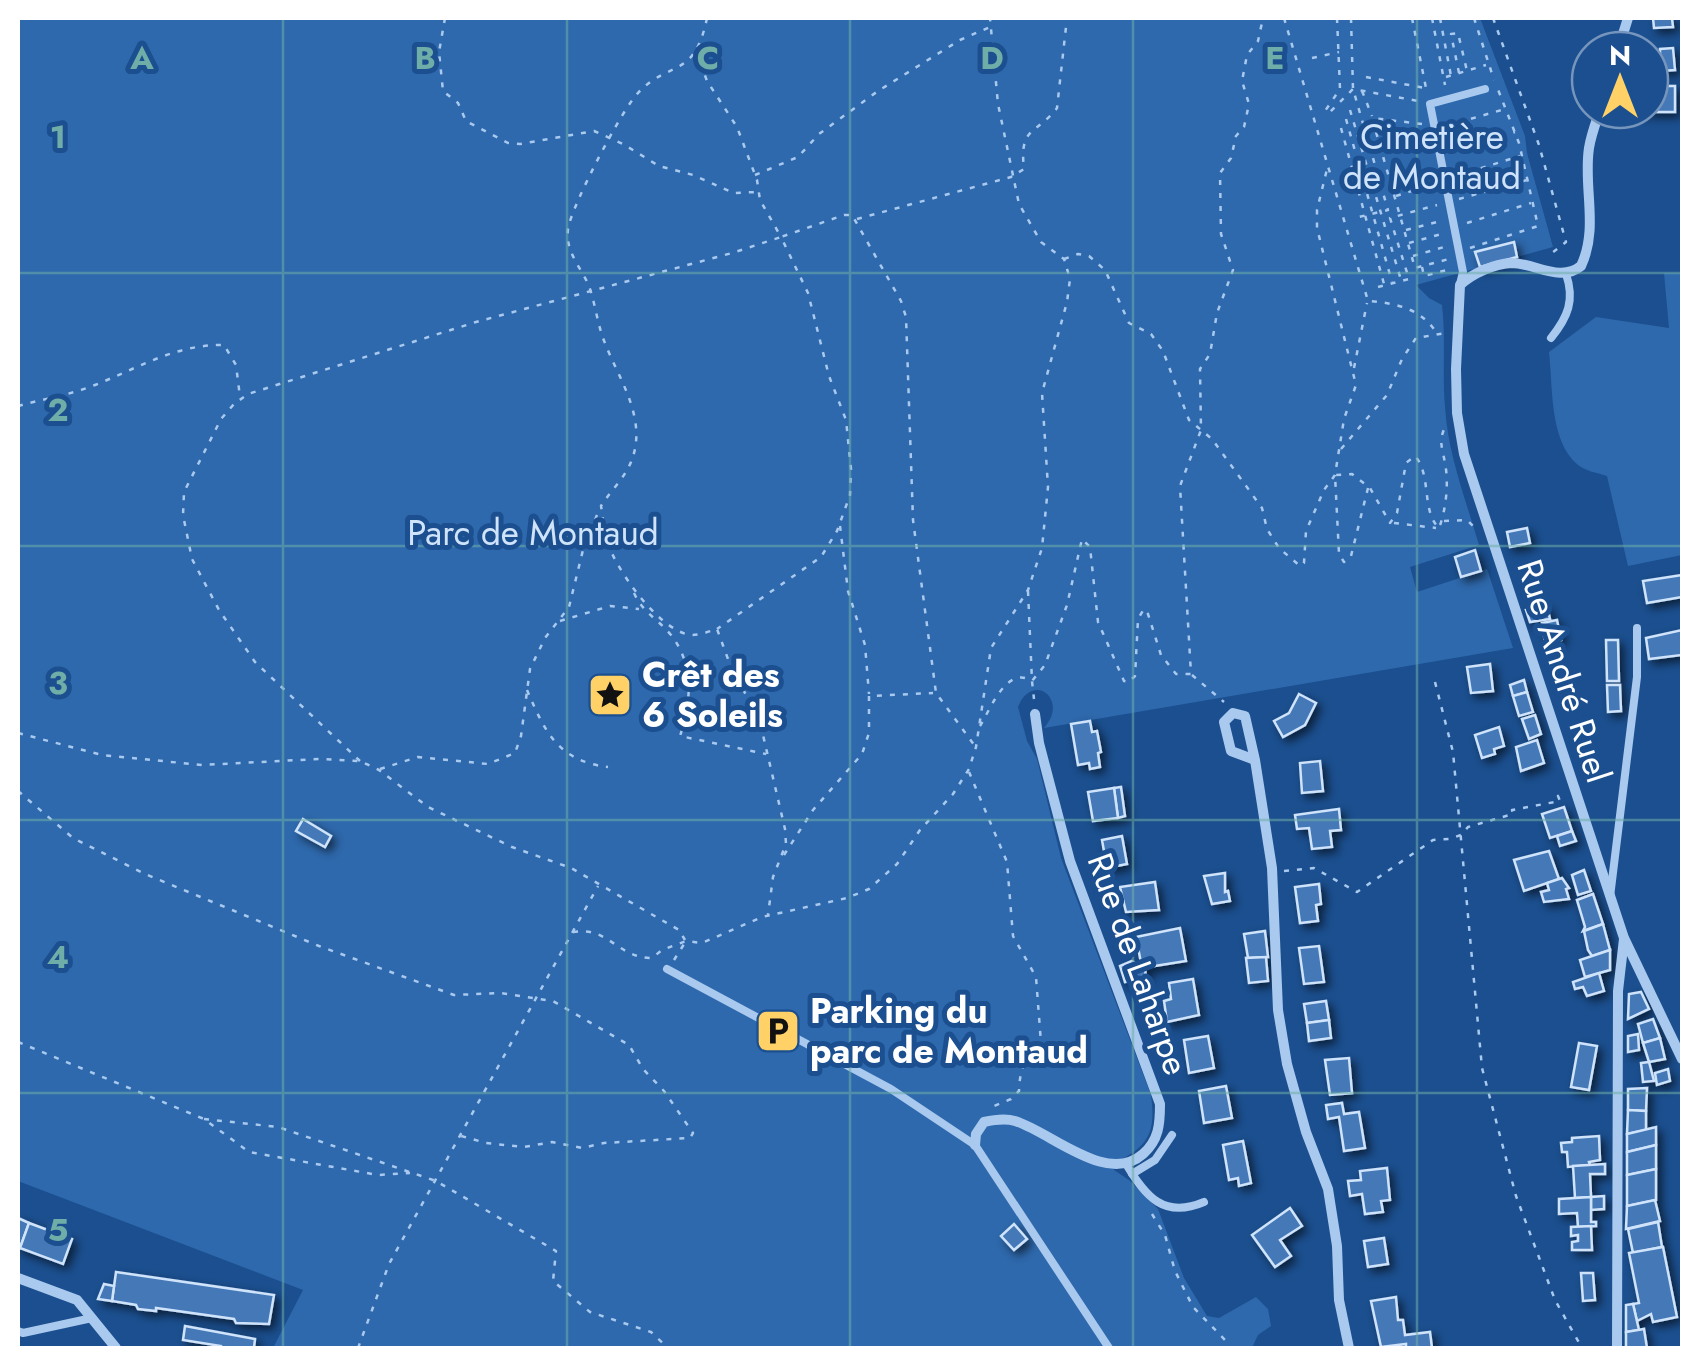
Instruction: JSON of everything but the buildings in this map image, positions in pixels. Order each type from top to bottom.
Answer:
[{"type":"street","points":[[1460,285],[1471,275],[1511,263],[1566,274],[1581,266],[1588,241],[1588,148],[1594,130]]},
{"type":"street","name":"Rue André Ruel","points":[[1460,285],[1457,413],[1464,454],[1624,938],[1682,1059]]},
{"type":"street","points":[[1255,760],[1232,751],[1224,722],[1233,713],[1244,716],[1255,760],[1272,872],[1278,1010],[1306,1132],[1328,1189],[1339,1300],[1349,1348]]},
{"type":"street","name":"Rue de Laharpe","points":[[1035,714],[1070,862],[1160,1104],[1160,1127],[1153,1144],[1129,1169]]},
{"type":"street","points":[[1616,1348],[1618,991],[1624,938]]},
{"type":"street","points":[[975,1145],[976,1134],[984,1122],[1014,1120],[1061,1145],[1129,1169]]},
{"type":"street","points":[[18,1278],[77,1300],[116,1348]]},
{"type":"lane","points":[[1460,285],[1460,254],[1430,104],[1484,89]]},
{"type":"lane","points":[[1551,338],[1565,321],[1570,307],[1571,290],[1566,274]]},
{"type":"lane","points":[[1610,897],[1637,677],[1637,628]]},
{"type":"lane","points":[[668,969],[891,1089],[975,1145],[1109,1348]]},
{"type":"lane","points":[[1172,1136],[1155,1160],[1129,1169],[1149,1197],[1178,1209],[1204,1202]]},
{"type":"lane","points":[[18,1331],[92,1318]]},
{"type":"path","points":[[445,18],[439,52],[443,91],[458,103],[466,121],[514,144],[590,131],[659,166],[734,193],[758,192]]},
{"type":"path","points":[[379,770],[418,757],[488,764],[508,758],[519,745],[526,688],[538,650],[569,607],[583,550],[601,506],[632,460],[636,430],[631,403],[601,332],[590,290],[570,249],[568,227],[635,95],[682,66],[696,50],[707,18]]},
{"type":"path","points":[[990,18],[998,104],[1012,177],[1027,222],[1042,242],[1064,259],[1069,272],[1069,290],[1042,393],[1048,487],[1046,528],[1037,570],[1028,590],[991,648],[980,727],[969,769],[880,882],[847,898],[768,916],[694,944],[686,941],[679,930],[572,868],[512,847],[428,807],[360,760],[255,662],[219,610],[192,559],[183,516],[184,492],[221,419],[240,398],[476,322],[732,253],[844,214],[856,219],[1012,177],[1024,169],[1026,132],[1057,108],[1067,18]]},
{"type":"path","points":[[1191,674],[1180,486],[1201,430],[1200,369],[1210,354],[1216,314],[1233,270],[1221,234],[1220,174],[1231,158],[1236,136],[1244,127],[1249,104],[1242,81],[1263,18]]},
{"type":"path","points":[[1338,18],[1340,89],[1325,111],[1330,112],[1353,89]]},
{"type":"path","points":[[1352,18],[1353,89],[1388,210],[1359,217]]},
{"type":"path","points":[[1353,89],[1430,104],[1412,18]]},
{"type":"path","points":[[1432,18],[1444,78],[1441,101]]},
{"type":"path","points":[[1440,18],[1451,76]]},
{"type":"path","points":[[1362,91],[1415,268],[1538,226],[1515,132],[1474,18]]},
{"type":"path","points":[[1493,18],[1539,145],[1566,242],[1552,254],[1523,265]]},
{"type":"path","points":[[1283,19],[1368,302],[1354,370],[1354,396],[1344,418],[1334,475],[1339,554],[1344,562],[1351,556],[1368,488]]},
{"type":"path","points":[[755,175],[805,153],[818,134],[878,91],[960,40],[992,27]]},
{"type":"path","points":[[1459,73],[1450,34],[1458,34],[1467,71]]},
{"type":"path","points":[[633,592],[684,634],[717,629],[810,567],[825,552],[840,524],[851,482],[846,420],[829,376],[808,293],[758,192],[737,127],[707,81],[696,50]]},
{"type":"path","points":[[1312,58],[1339,52]]},
{"type":"path","points":[[1444,78],[1488,64]]},
{"type":"path","points":[[1366,77],[1426,88]]},
{"type":"path","points":[[1372,118],[1434,127],[1506,109]]},
{"type":"path","points":[[1350,110],[1401,281]]},
{"type":"path","points":[[1346,120],[1392,284]]},
{"type":"path","points":[[1341,128],[1385,286]]},
{"type":"path","points":[[1440,154],[1515,132]]},
{"type":"path","points":[[1394,196],[1522,156]]},
{"type":"path","points":[[1328,165],[1317,210],[1318,236],[1354,370]]},
{"type":"path","points":[[1378,287],[1408,279],[1390,218],[1528,180]]},
{"type":"path","points":[[1408,243],[1454,225],[1533,203]]},
{"type":"path","points":[[856,219],[906,317],[913,520],[936,693],[976,747]]},
{"type":"path","points":[[1404,230],[1454,225]]},
{"type":"path","points":[[1064,259],[1078,254],[1089,256],[1105,270],[1126,318],[1151,334],[1163,351],[1187,416],[1262,508],[1267,529],[1297,565],[1304,562],[1306,531],[1334,475]]},
{"type":"path","points":[[1412,256],[1460,254]]},
{"type":"path","points":[[1422,267],[1424,276],[1460,254]]},
{"type":"path","points":[[1340,449],[1387,395],[1416,338],[1436,332],[1402,304],[1368,302]]},
{"type":"path","points":[[18,406],[90,387],[168,353],[215,345],[224,345],[233,355],[240,398]]},
{"type":"path","points":[[1437,528],[1442,522],[1446,469],[1440,439],[1457,413]]},
{"type":"path","points":[[1390,522],[1398,513],[1406,463],[1413,456],[1422,465],[1437,528]]},
{"type":"path","points":[[1334,475],[1352,474],[1368,488],[1390,522],[1437,528]]},
{"type":"path","points":[[601,506],[606,537],[641,609],[672,636],[687,669],[691,704],[680,736],[768,754]]},
{"type":"path","points":[[1442,522],[1467,520],[1474,527]]},
{"type":"path","points":[[780,860],[821,800],[862,754],[869,733],[864,645],[848,591],[840,524]]},
{"type":"path","points":[[1032,681],[1045,665],[1061,620],[1082,539],[1090,547],[1098,622],[1124,680],[1130,682],[1135,676],[1138,619],[1144,609],[1166,664],[1176,674],[1191,674],[1233,713]]},
{"type":"path","points":[[1028,590],[1035,714]]},
{"type":"path","points":[[560,621],[610,606],[641,609]]},
{"type":"path","points":[[717,629],[732,670],[759,718],[785,829],[786,844],[773,877],[768,916]]},
{"type":"path","points":[[980,727],[1007,684],[1021,676],[1032,681]]},
{"type":"path","points":[[1435,682],[1453,752],[1482,1068],[1516,1196],[1555,1300],[1582,1348]]},
{"type":"path","points":[[526,688],[541,724],[558,748],[592,765],[608,767]]},
{"type":"path","points":[[869,696],[936,693]]},
{"type":"path","points":[[18,733],[102,754],[202,765],[360,760]]},
{"type":"path","points":[[969,769],[1007,862],[1013,936],[1036,977],[1040,1015],[1040,1043],[1020,1069],[1019,1091],[1012,1100],[992,1106]]},
{"type":"path","points":[[18,791],[73,838],[145,874],[319,946],[454,994],[500,993],[538,998],[564,1007],[629,1045],[692,1133],[690,1138],[582,1148],[552,1142],[524,1147],[461,1136]]},
{"type":"path","points":[[1272,872],[1314,868],[1357,892],[1433,840],[1460,835],[1468,827],[1514,814],[1512,810],[1560,801],[1558,796],[1575,791]]},
{"type":"path","points":[[358,1348],[389,1264],[598,886]]},
{"type":"path","points":[[573,932],[598,933],[630,955],[642,958],[652,958],[686,941]]},
{"type":"path","points":[[668,969],[686,941]]},
{"type":"path","points":[[18,1042],[204,1119],[248,1152],[378,1175],[411,1173]]},
{"type":"path","points":[[204,1119],[278,1127],[436,1180],[556,1252],[554,1280],[590,1312],[651,1332],[668,1348]]},
{"type":"path","points":[[1149,1197],[1152,1217],[1165,1235],[1175,1271],[1193,1307],[1227,1342],[1228,1348]]},
{"type":"green space","name":"Parc de Montaud","points":[[18,18],[1480,18],[1525,136],[1553,247],[1416,285],[1442,305],[1447,425],[1479,545],[1410,567],[1417,592],[1487,569],[1513,648],[1044,728],[1053,707],[1046,693],[1032,691],[1018,707],[1027,741],[1037,759],[1061,858],[1151,1095],[1148,1137],[1136,1151],[1115,1163],[1114,1170],[1158,1209],[1184,1278],[1207,1316],[1219,1318],[1256,1297],[1268,1309],[1271,1326],[1258,1335],[1252,1348],[273,1348],[303,1290],[18,1181]]},
{"type":"green space","points":[[1664,273],[1682,273],[1682,555],[1628,566],[1607,476],[1578,465],[1562,442],[1554,413],[1549,352],[1596,317],[1669,328]]},
{"type":"place","name":"Crêt des 6 Soleils","points":[[610,695]]},
{"type":"place","name":"Parking du parc de Montaud","points":[[778,1031]]},
{"type":"park label","name":"Cimetière de Montaud","points":[[1432,157]]}]
